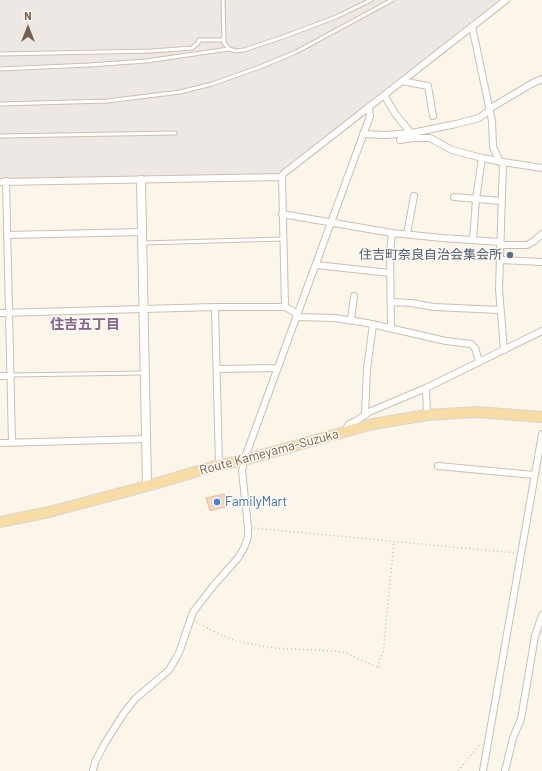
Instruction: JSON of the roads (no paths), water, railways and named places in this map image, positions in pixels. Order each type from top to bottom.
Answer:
[{"type":"main road","name":"Route Kameyama-Suzuka","points":[[0,522],[49,512],[148,486],[219,465],[244,460],[373,424],[427,415],[477,412],[542,417]]},
{"type":"street","points":[[285,307],[282,214],[283,174],[506,0]]},
{"type":"street","points":[[472,26],[490,109],[493,147],[501,162],[500,310],[504,350]]},
{"type":"street","points":[[400,140],[412,135],[479,118],[490,109],[542,79]]},
{"type":"street","points":[[402,82],[428,86],[433,116]]},
{"type":"street","points":[[384,95],[396,115],[412,135]]},
{"type":"street","points":[[93,771],[105,743],[124,713],[135,699],[169,670],[179,653],[193,612],[241,553],[248,538],[242,471],[244,460],[370,116],[369,107]]},
{"type":"street","points":[[363,134],[412,135],[430,138],[452,150],[501,162],[542,168]]},
{"type":"street","points":[[474,240],[476,199],[482,158]]},
{"type":"street","points":[[12,443],[7,235],[3,182],[282,177]]},
{"type":"street","points":[[140,180],[148,486]]},
{"type":"street","points":[[407,234],[414,196]]},
{"type":"street","points":[[454,197],[501,201]]},
{"type":"street","points":[[282,214],[392,233],[500,243],[527,244],[534,241],[542,234]]},
{"type":"street","points":[[7,235],[142,232]]},
{"type":"street","points":[[390,327],[392,233]]},
{"type":"street","points":[[501,260],[542,262]]},
{"type":"street","points":[[316,265],[390,273]]},
{"type":"street","points":[[352,320],[354,296]]},
{"type":"street","points":[[391,302],[411,303],[434,307],[500,310]]},
{"type":"street","points":[[0,313],[215,307],[285,307],[297,315],[352,320],[390,327],[446,341],[471,344],[475,348],[479,361]]},
{"type":"street","points":[[215,307],[219,465]]},
{"type":"street","points":[[365,415],[367,369],[373,324]]},
{"type":"street","points":[[344,432],[349,424],[356,422],[369,412],[426,388],[479,361],[542,332]]},
{"type":"street","points":[[217,369],[277,368]]},
{"type":"street","points":[[0,376],[11,375]]},
{"type":"street","points":[[426,388],[427,415]]},
{"type":"street","points":[[483,771],[542,434]]},
{"type":"street","points":[[0,443],[146,439]]},
{"type":"street","points":[[438,466],[535,474],[542,472]]},
{"type":"street","points":[[505,771],[513,738],[521,719],[535,636],[542,615]]},
{"type":"lane","points":[[223,0],[224,43],[229,49],[236,52],[283,37],[336,17],[371,0]]},
{"type":"lane","points":[[0,104],[107,101],[180,92],[212,84],[260,67],[296,52],[392,0]]},
{"type":"lane","points":[[0,54],[192,48],[198,43],[199,40],[224,40]]},
{"type":"lane","points":[[0,69],[146,61],[229,49]]},
{"type":"lane","points":[[0,136],[175,133]]},
{"type":"lane","points":[[142,244],[283,239]]},
{"type":"lane","points":[[11,375],[145,373]]},
{"type":"place","name":"住吉町奈良自治会集会所","points":[[510,255]]},
{"type":"place","name":"FamilyMart","points":[[217,502]]},
{"type":"district","name":"住吉五丁目","points":[[85,324]]}]
